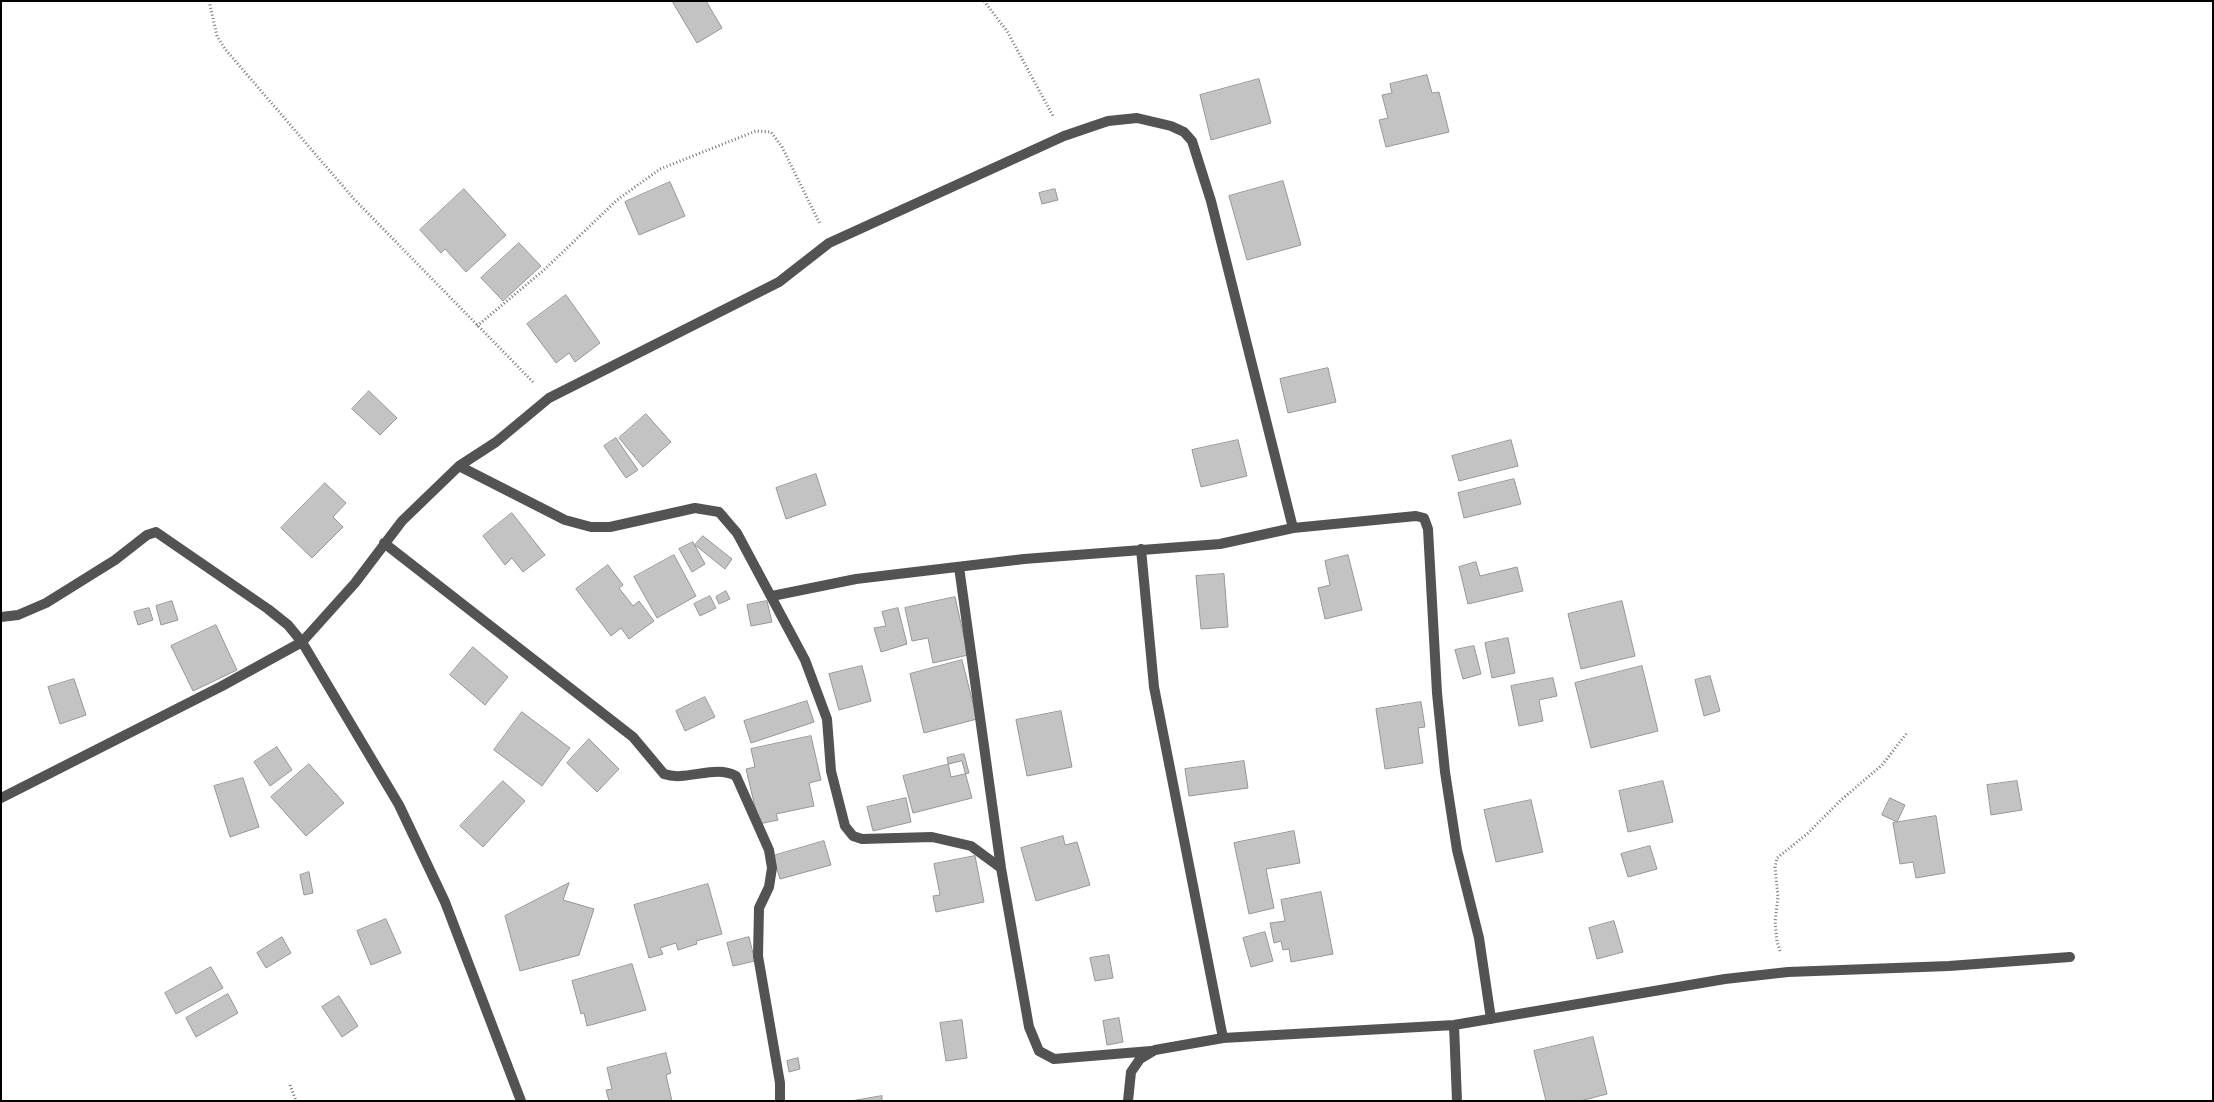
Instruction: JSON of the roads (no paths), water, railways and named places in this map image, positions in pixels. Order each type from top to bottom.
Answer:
[{"type":"street","points":[[1,798],[222,686],[302,642],[355,582],[402,521],[459,466],[496,442],[549,398],[779,282],[829,242],[1064,136],[1108,121],[1137,118],[1171,126],[1184,132],[1192,141],[1211,201],[1293,528]]},
{"type":"street","points":[[459,466],[565,520],[591,527],[610,527],[695,508],[719,512],[737,533],[805,660],[827,719],[831,771],[845,826],[854,836],[862,840],[932,837],[971,846],[1001,868]]},
{"type":"street","points":[[772,596],[856,579],[1141,549],[1220,544],[1293,528],[1416,516],[1424,518],[1428,529],[1437,693],[1445,772],[1457,850],[1479,938],[1491,1019]]},
{"type":"street","points":[[1,617],[18,615],[46,603],[115,560],[147,534],[156,532],[268,609],[288,625],[302,642],[404,814],[445,902],[521,1101]]},
{"type":"street","points":[[384,543],[633,737],[664,774],[727,773],[736,776],[769,850],[772,868],[769,887],[759,908],[758,956],[780,1083],[780,1101]]},
{"type":"street","points":[[1141,549],[1154,687],[1223,1038]]},
{"type":"street","points":[[959,567],[1001,868],[1029,1027],[1039,1051],[1054,1060],[1155,1050],[1223,1038],[1454,1025],[1725,979],[1788,972],[1949,966],[2070,957]]},
{"type":"street","points":[[1454,1025],[1457,1101]]},
{"type":"street","points":[[1128,1101],[1131,1072],[1140,1059],[1155,1050]]}]
